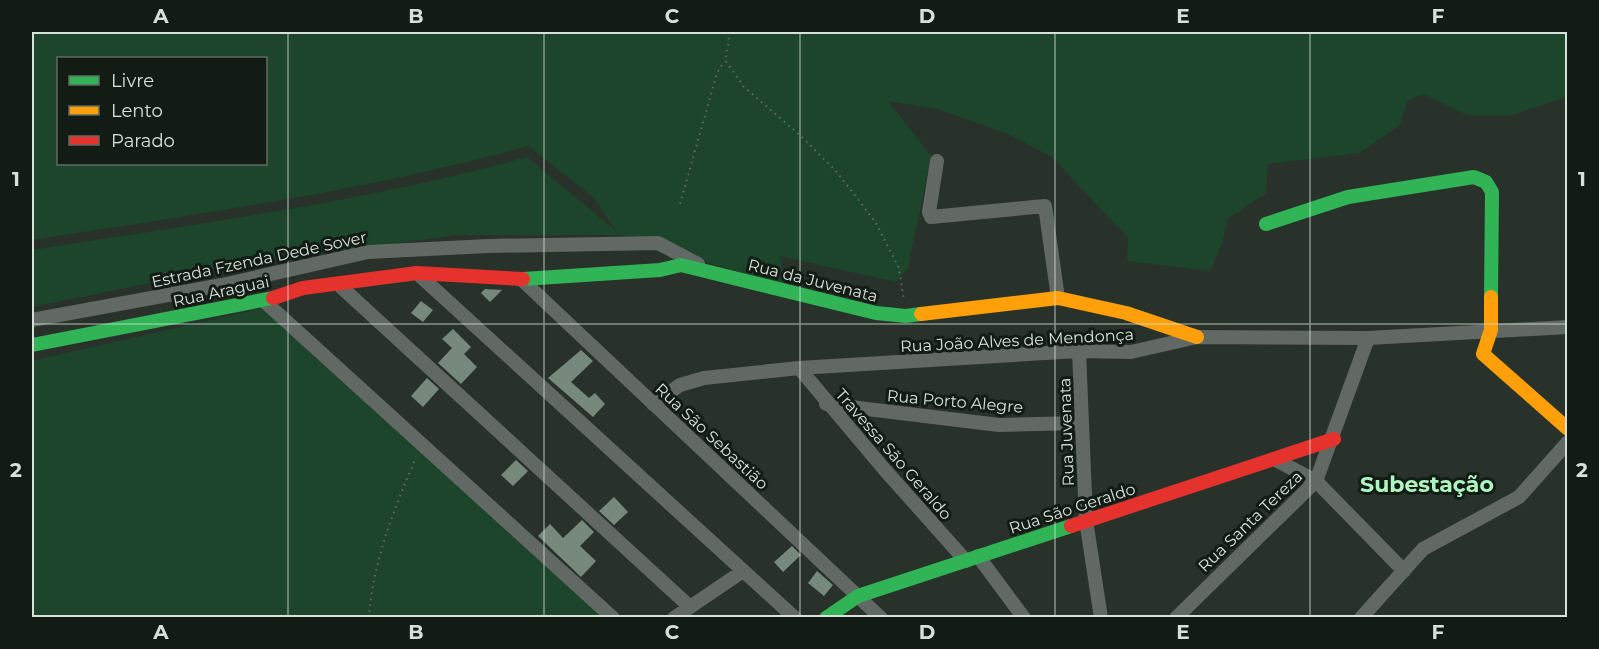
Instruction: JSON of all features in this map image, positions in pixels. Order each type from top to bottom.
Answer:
[{"type":"street","points":[[937,161],[929,212],[931,217],[1045,206],[1058,298]]},
{"type":"street","points":[[1266,224],[1348,197],[1423,183],[1480,178],[1486,182],[1492,192],[1491,330],[1482,354],[1568,429]]},
{"type":"street","name":"Estrada Fzenda Dede Sover","points":[[32,321],[222,285],[368,252],[488,246],[658,243],[705,269]]},
{"type":"street","name":"Rua da Juvenata","points":[[417,273],[521,279],[660,270],[681,265],[705,269],[876,313],[906,316],[1058,298],[1126,313],[1197,337]]},
{"type":"street","points":[[417,273],[795,618]]},
{"type":"street","name":"Rua Araguai","points":[[32,345],[264,301],[303,288],[417,273]]},
{"type":"street","name":"Rua São Sebastião","points":[[521,279],[881,618]]},
{"type":"street","points":[[339,285],[689,606]]},
{"type":"street","points":[[264,301],[613,618]]},
{"type":"street","name":"Rua João Alves de Mendonça","points":[[653,404],[680,385],[704,378],[799,369],[1079,351],[1131,352],[1197,337],[1368,338],[1568,327]]},
{"type":"street","name":"Rua Santa Tereza","points":[[1176,618],[1316,481],[1334,439],[1368,338]]},
{"type":"street","name":"Rua Juvenata","points":[[1079,351],[1086,520],[1101,618]]},
{"type":"street","name":"Travessa São Geraldo","points":[[799,369],[826,404],[972,558],[1024,618]]},
{"type":"street","name":"Rua Porto Alegre","points":[[826,404],[999,425],[1081,423]]},
{"type":"street","name":"Rua São Geraldo","points":[[826,618],[858,596],[1334,439]]},
{"type":"street","points":[[1361,618],[1423,549],[1519,497],[1568,442]]},
{"type":"street","points":[[1274,459],[1316,481],[1404,571]]},
{"type":"street","points":[[674,618],[743,571]]},
{"type":"path","points":[[680,204],[717,73],[725,60],[728,32]]},
{"type":"path","points":[[725,60],[744,87],[801,136],[836,171],[876,223],[899,268],[906,316]]},
{"type":"path","points":[[369,618],[370,595],[383,538],[421,445]]},
{"type":"green space","points":[[32,32],[1567,32],[1567,97],[1512,115],[1467,115],[1424,94],[1407,101],[1400,125],[1359,153],[1268,164],[1266,193],[1227,219],[1222,244],[1210,271],[1127,261],[1128,238],[1052,157],[1008,134],[938,109],[888,101],[931,156],[908,268],[896,282],[780,256],[785,285],[705,262],[658,238],[618,235],[457,235],[248,263],[32,307],[32,250],[281,211],[405,187],[527,157],[617,232],[593,197],[528,146],[405,176],[219,211],[32,240]]},
{"type":"green space","points":[[262,308],[603,617],[32,617],[32,361]]},
{"type":"building","points":[[485,289],[502,290],[490,302],[481,293]]},
{"type":"building","points":[[421,301],[433,310],[423,322],[411,313]]},
{"type":"building","points":[[453,329],[471,347],[464,354],[477,367],[461,384],[438,363],[452,348],[442,339]]},
{"type":"building","points":[[581,350],[593,361],[571,382],[589,398],[595,393],[605,404],[593,417],[548,378]]},
{"type":"building","points":[[427,378],[439,389],[423,407],[411,396]]},
{"type":"building","points":[[516,460],[528,471],[513,486],[501,475]]},
{"type":"building","points":[[614,497],[628,512],[614,525],[599,511]]},
{"type":"building","points":[[582,520],[594,532],[580,546],[596,561],[581,577],[538,536],[550,524],[563,538]]},
{"type":"building","points":[[792,546],[801,555],[783,572],[774,562]]},
{"type":"building","points":[[817,571],[833,585],[824,596],[808,583]]},
{"type":"traffic: fast","points":[[1266,224],[1348,197],[1474,177],[1486,182],[1492,192],[1491,297]]},
{"type":"traffic: fast","points":[[523,279],[660,270],[681,265],[876,313],[906,316],[921,314]]},
{"type":"traffic: fast","points":[[32,345],[273,298]]},
{"type":"traffic: fast","points":[[826,618],[858,596],[1071,526]]},
{"type":"traffic: slow","points":[[1491,297],[1491,330],[1483,354],[1568,429]]},
{"type":"traffic: slow","points":[[921,314],[1058,298],[1126,313],[1197,337]]},
{"type":"traffic: jam","points":[[273,298],[303,288],[417,273],[523,279]]},
{"type":"traffic: jam","points":[[1071,526],[1334,439]]},
{"type":"district","name":"Subestação","points":[[1427,484]]}]
